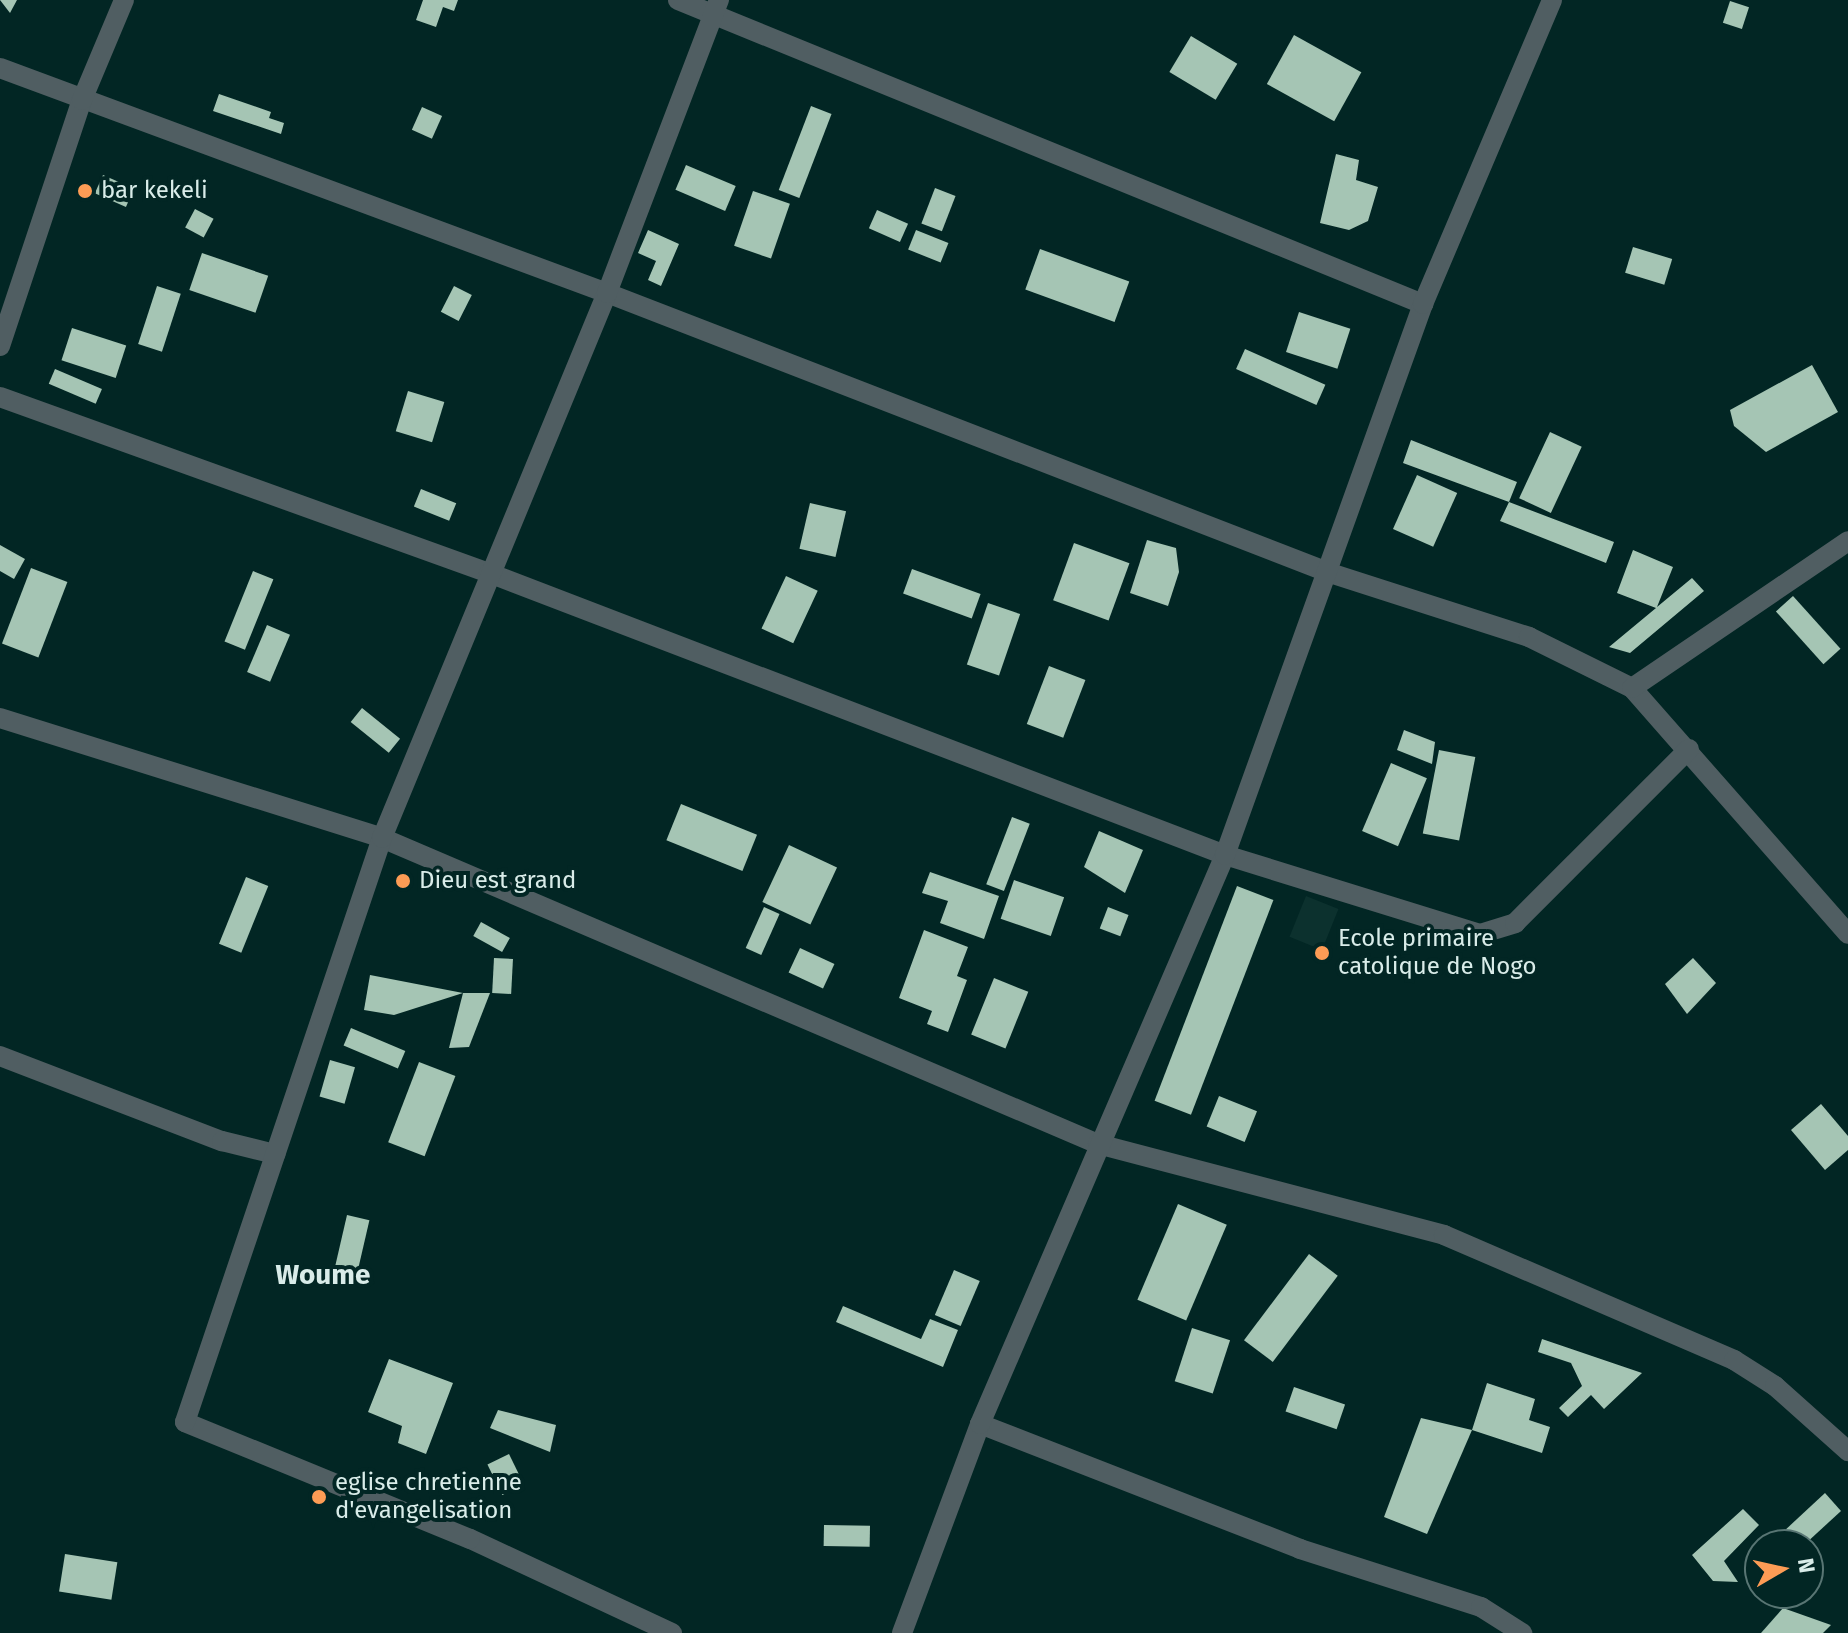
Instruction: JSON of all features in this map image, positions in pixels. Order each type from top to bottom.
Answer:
[{"type":"street","points":[[0,346],[82,100],[124,0]]},
{"type":"street","points":[[678,0],[717,6],[1423,304]]},
{"type":"street","points":[[902,1633],[980,1424],[1225,855],[1330,573],[1423,304],[1552,0]]},
{"type":"street","points":[[672,1633],[470,1539],[185,1422],[382,838],[607,293],[717,6]]},
{"type":"street","points":[[0,68],[607,293],[1330,573],[1529,637],[1632,688],[1689,749],[1848,934]]},
{"type":"street","points":[[0,397],[489,573],[1225,855],[1480,934],[1515,923],[1689,749]]},
{"type":"street","points":[[1632,688],[1848,541]]},
{"type":"street","points":[[0,718],[382,838],[1098,1144],[1444,1235],[1734,1360],[1775,1386],[1848,1451]]},
{"type":"street","points":[[0,1056],[222,1141],[275,1154]]},
{"type":"street","points":[[980,1424],[1300,1549],[1481,1607],[1522,1633]]},
{"type":"shaded area","points":[[1306,896],[1338,909],[1322,950],[1290,937]]},
{"type":"building","points":[[0,0],[17,0],[10,13]]},
{"type":"building","points":[[423,0],[458,0],[454,11],[443,7],[436,27],[416,20]]},
{"type":"building","points":[[1730,1],[1749,7],[1742,29],[1723,23]]},
{"type":"building","points":[[1294,35],[1361,72],[1334,121],[1267,84]]},
{"type":"building","points":[[1191,36],[1237,64],[1216,100],[1169,72]]},
{"type":"building","points":[[219,94],[271,112],[269,118],[284,123],[281,134],[213,111]]},
{"type":"building","points":[[811,106],[832,114],[799,198],[779,190]]},
{"type":"building","points":[[422,107],[442,116],[432,139],[412,130]]},
{"type":"building","points":[[1336,154],[1359,160],[1356,180],[1378,187],[1368,221],[1349,230],[1320,223]]},
{"type":"building","points":[[686,165],[736,186],[725,211],[675,190]]},
{"type":"building","points":[[103,175],[134,189],[126,207],[95,193]]},
{"type":"building","points":[[935,188],[956,196],[942,231],[921,223]]},
{"type":"building","points":[[753,191],[790,204],[771,259],[734,246]]},
{"type":"building","points":[[195,209],[214,219],[204,237],[185,228]]},
{"type":"building","points":[[877,210],[908,224],[900,242],[869,228]]},
{"type":"building","points":[[648,230],[679,244],[661,286],[648,280],[656,261],[638,253]]},
{"type":"building","points":[[916,230],[948,243],[941,263],[908,249]]},
{"type":"building","points":[[1633,247],[1672,259],[1664,285],[1625,273]]},
{"type":"building","points":[[1040,249],[1129,281],[1115,322],[1025,289]]},
{"type":"building","points":[[202,253],[268,276],[255,313],[189,290]]},
{"type":"building","points":[[157,286],[181,294],[162,352],[138,344]]},
{"type":"building","points":[[454,286],[472,295],[459,321],[441,312]]},
{"type":"building","points":[[1299,312],[1350,329],[1337,369],[1286,352]]},
{"type":"building","points":[[72,328],[126,346],[116,378],[61,360]]},
{"type":"building","points":[[1245,349],[1325,385],[1316,405],[1236,369]]},
{"type":"building","points":[[1812,365],[1838,412],[1766,452],[1734,426],[1730,410]]},
{"type":"building","points":[[55,369],[102,389],[96,404],[49,384]]},
{"type":"building","points":[[408,391],[444,402],[432,442],[396,431]]},
{"type":"building","points":[[1550,432],[1582,447],[1551,513],[1519,498]]},
{"type":"building","points":[[1411,440],[1517,482],[1509,502],[1403,463]]},
{"type":"building","points":[[1417,475],[1457,493],[1433,547],[1393,529]]},
{"type":"building","points":[[421,489],[456,503],[449,521],[414,507]]},
{"type":"building","points":[[1509,502],[1614,542],[1606,563],[1500,521]]},
{"type":"building","points":[[810,503],[846,511],[835,557],[799,549]]},
{"type":"building","points":[[1147,540],[1176,548],[1179,572],[1168,606],[1130,593]]},
{"type":"building","points":[[1074,543],[1129,563],[1109,621],[1053,600]]},
{"type":"building","points":[[0,545],[25,559],[14,579],[0,571]]},
{"type":"building","points":[[1633,550],[1673,567],[1657,607],[1692,578],[1704,591],[1630,653],[1609,647],[1656,608],[1617,593]]},
{"type":"building","points":[[31,568],[67,582],[38,658],[2,644]]},
{"type":"building","points":[[912,569],[981,594],[972,618],[903,593]]},
{"type":"building","points":[[253,571],[273,579],[245,650],[225,641]]},
{"type":"building","points":[[786,576],[818,591],[793,643],[761,629]]},
{"type":"building","points":[[1793,596],[1841,649],[1823,664],[1776,611]]},
{"type":"building","points":[[988,603],[1020,614],[999,676],[967,664]]},
{"type":"building","points":[[267,625],[290,635],[270,682],[247,672]]},
{"type":"building","points":[[1049,666],[1085,680],[1063,738],[1027,724]]},
{"type":"building","points":[[362,708],[400,739],[389,753],[351,722]]},
{"type":"building","points":[[1404,730],[1435,742],[1432,764],[1397,750]]},
{"type":"building","points":[[1439,750],[1475,757],[1459,840],[1423,833]]},
{"type":"building","points":[[1391,763],[1427,778],[1398,846],[1362,831]]},
{"type":"building","points":[[681,804],[757,835],[742,871],[666,840]]},
{"type":"building","points":[[1012,817],[1030,824],[1004,891],[986,884]]},
{"type":"building","points":[[1099,831],[1143,850],[1125,893],[1084,867]]},
{"type":"building","points":[[789,845],[837,867],[810,924],[762,902]]},
{"type":"building","points":[[930,872],[999,896],[984,939],[940,923],[948,901],[922,893]]},
{"type":"building","points":[[246,877],[268,886],[241,953],[219,944]]},
{"type":"building","points":[[1014,880],[1064,897],[1051,936],[1001,919]]},
{"type":"building","points":[[1237,886],[1273,900],[1191,1115],[1155,1101]]},
{"type":"building","points":[[764,907],[780,914],[761,955],[746,948]]},
{"type":"building","points":[[1108,907],[1129,915],[1120,936],[1100,928]]},
{"type":"building","points":[[481,922],[510,938],[502,952],[473,936]]},
{"type":"building","points":[[924,930],[968,947],[957,976],[967,980],[948,1032],[927,1024],[932,1011],[899,998]]},
{"type":"building","points":[[800,948],[834,964],[823,989],[789,972]]},
{"type":"building","points":[[494,958],[513,959],[511,994],[492,993]]},
{"type":"building","points":[[1693,958],[1716,983],[1687,1014],[1665,984]]},
{"type":"building","points":[[370,975],[463,993],[394,1015],[364,1010]]},
{"type":"building","points":[[994,978],[1028,992],[1005,1048],[971,1035]]},
{"type":"building","points":[[463,993],[490,993],[469,1047],[449,1048]]},
{"type":"building","points":[[351,1028],[405,1051],[398,1069],[344,1045]]},
{"type":"building","points":[[330,1060],[355,1067],[345,1104],[320,1097]]},
{"type":"building","points":[[419,1062],[455,1076],[425,1156],[388,1142]]},
{"type":"building","points":[[1219,1096],[1257,1111],[1245,1142],[1207,1127]]},
{"type":"building","points":[[1821,1104],[1848,1136],[1848,1150],[1825,1170],[1791,1130]]},
{"type":"building","points":[[1178,1204],[1227,1225],[1186,1320],[1137,1300]]},
{"type":"building","points":[[347,1215],[369,1220],[355,1284],[332,1279]]},
{"type":"building","points":[[1309,1254],[1338,1276],[1273,1362],[1244,1340]]},
{"type":"building","points":[[954,1270],[980,1281],[961,1326],[935,1315]]},
{"type":"building","points":[[843,1306],[921,1339],[930,1319],[958,1330],[943,1367],[836,1322]]},
{"type":"building","points":[[1192,1328],[1230,1340],[1213,1394],[1175,1381]]},
{"type":"building","points":[[1542,1339],[1642,1373],[1604,1409],[1591,1395],[1568,1417],[1559,1408],[1582,1386],[1571,1363],[1538,1352]]},
{"type":"building","points":[[389,1359],[453,1383],[426,1454],[398,1443],[402,1426],[368,1412]]},
{"type":"building","points":[[1487,1383],[1535,1399],[1529,1420],[1550,1427],[1542,1453],[1472,1430]]},
{"type":"building","points":[[1294,1387],[1345,1405],[1337,1429],[1286,1412]]},
{"type":"building","points":[[498,1410],[556,1425],[550,1452],[490,1428]]},
{"type":"building","points":[[1421,1418],[1472,1430],[1427,1534],[1384,1517]]},
{"type":"building","points":[[509,1454],[524,1485],[502,1495],[487,1465]]},
{"type":"building","points":[[1825,1493],[1841,1511],[1821,1529],[1786,1529]]},
{"type":"building","points":[[1743,1509],[1759,1525],[1755,1529],[1744,1529],[1744,1540],[1724,1561],[1738,1582],[1713,1581],[1692,1555]]},
{"type":"building","points":[[824,1525],[870,1526],[870,1547],[824,1546]]},
{"type":"building","points":[[65,1554],[117,1562],[111,1600],[59,1592]]},
{"type":"building","points":[[1782,1609],[1831,1625],[1823,1633],[1761,1633]]},
{"type":"place","name":"bar kekeli","points":[[85,191]]},
{"type":"place","name":"Dieu est grand","points":[[403,881]]},
{"type":"place","name":"Ecole primaire catolique de Nogo","points":[[1322,953]]},
{"type":"place","name":"eglise chretienne d'evangelisation","points":[[319,1497]]},
{"type":"district","name":"Woume","points":[[323,1275]]}]
